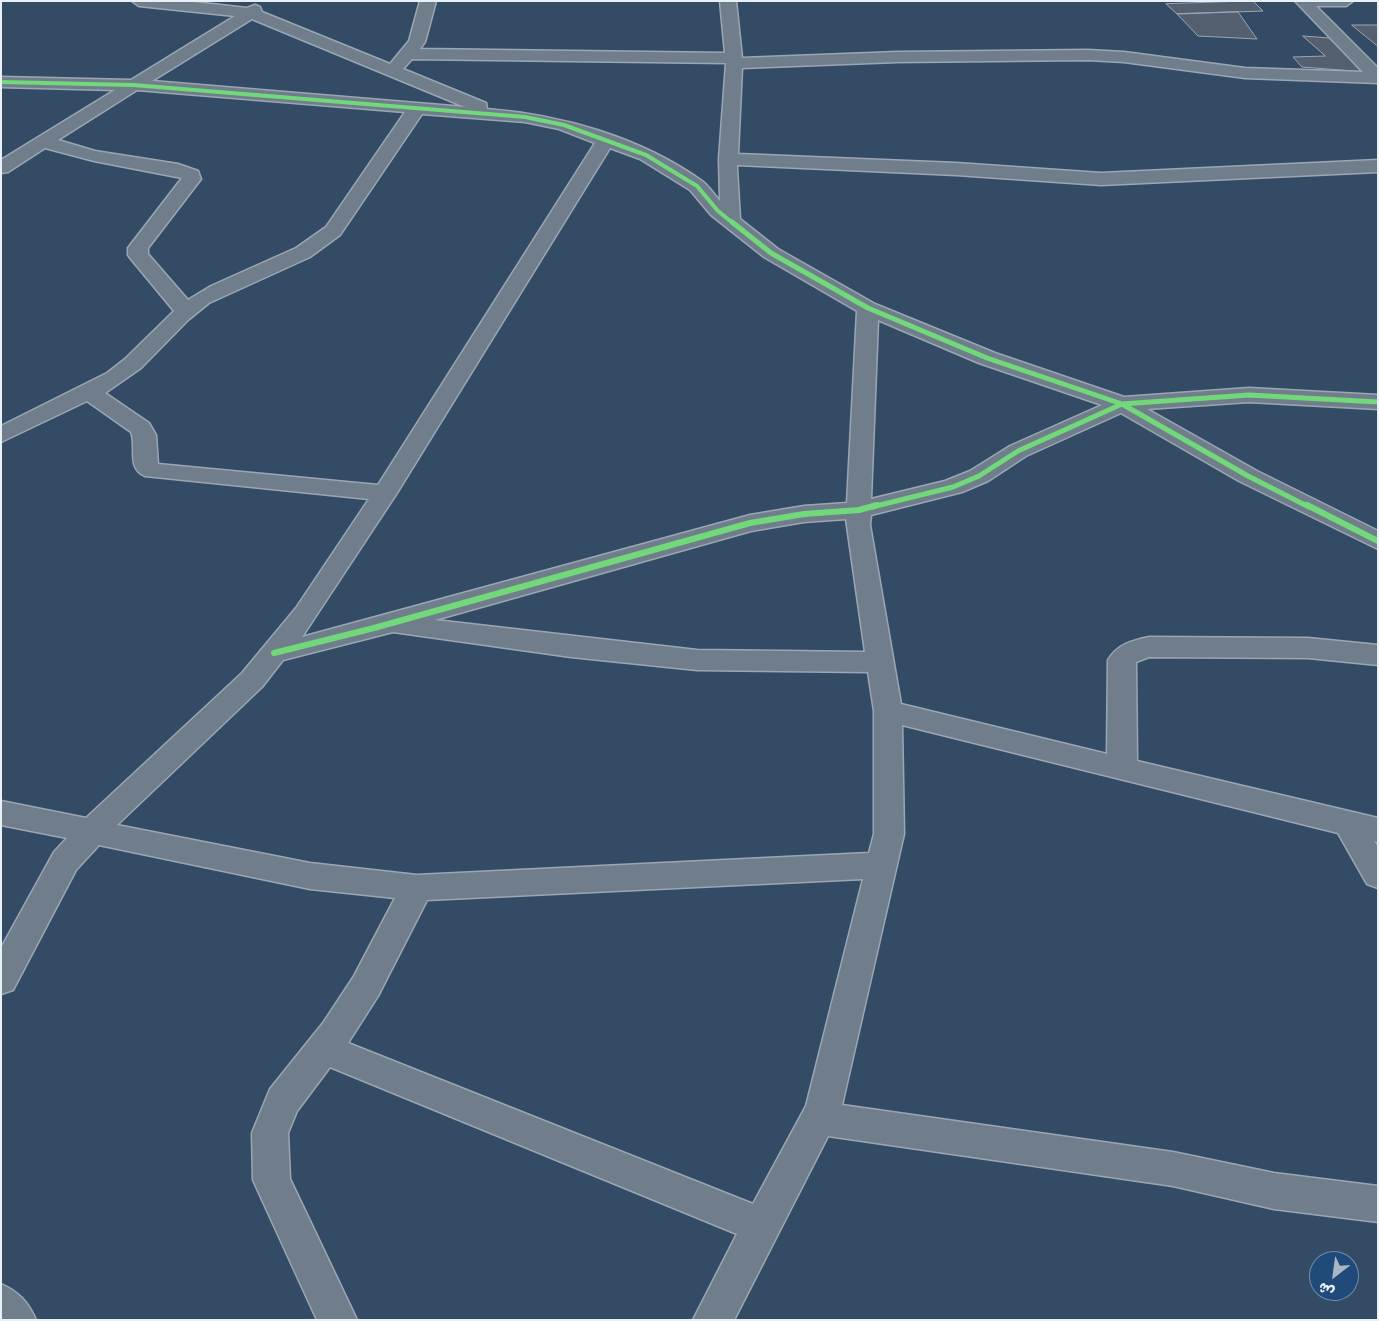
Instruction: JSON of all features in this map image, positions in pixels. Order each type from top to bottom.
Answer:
[{"type":"street","points":[[139,1],[251,13],[502,116]]},
{"type":"street","points":[[1,168],[251,13],[266,1]]},
{"type":"street","points":[[393,70],[417,42],[428,1]]},
{"type":"street","points":[[728,1],[734,61],[728,159],[730,221]]},
{"type":"street","points":[[1303,2],[1346,1]]},
{"type":"street","points":[[407,54],[734,61],[1088,55],[1124,57],[1245,73],[1378,78],[1303,2]]},
{"type":"street","points":[[1,82],[133,85],[502,116],[543,120],[606,140],[646,155],[697,186],[718,211],[771,254],[868,308],[987,358],[1122,404],[1248,476],[1378,541]]},
{"type":"street","points":[[1,435],[89,392],[123,372],[186,311],[203,298],[275,264],[302,255],[322,242],[333,230],[417,108]]},
{"type":"street","points":[[1,980],[65,861],[91,832],[252,680],[305,614],[385,493],[606,140]]},
{"type":"street","points":[[43,142],[110,159],[178,170],[191,175],[192,179],[138,248],[138,255],[186,311]]},
{"type":"street","points":[[728,159],[956,169],[1101,179],[1378,166]]},
{"type":"street","points":[[713,1320],[819,1118],[890,834],[888,712],[858,525],[868,308]]},
{"type":"street","points":[[89,392],[141,428],[144,436],[146,468],[153,471],[385,493]]},
{"type":"street","points":[[274,653],[390,624],[750,523],[804,514],[859,510],[918,498],[953,488],[979,476],[1018,451],[1122,404],[1248,395],[1378,402]]},
{"type":"street","points":[[390,624],[571,647],[697,660],[880,662]]},
{"type":"street","points":[[1122,769],[1122,660],[1125,654],[1135,649],[1149,647],[1308,648],[1378,654]]},
{"type":"street","points":[[888,712],[1378,830]]},
{"type":"street","points":[[1,813],[310,876],[417,888],[883,865]]},
{"type":"street","points":[[1348,824],[1378,875]]},
{"type":"street","points":[[337,1320],[272,1180],[270,1133],[283,1101],[324,1048],[366,986],[417,888]]},
{"type":"street","points":[[324,1048],[762,1226]]},
{"type":"street","points":[[819,1118],[1173,1169],[1274,1191],[1378,1204]]},
{"type":"street","points":[[1,1304],[16,1320]]},
{"type":"building","points":[[1253,1],[1263,11],[1177,14],[1166,4]]},
{"type":"building","points":[[1238,12],[1257,39],[1198,36],[1177,14]]},
{"type":"building","points":[[1352,25],[1378,25],[1378,46]]},
{"type":"building","points":[[1303,36],[1330,38],[1366,72],[1302,67],[1293,57],[1325,56]]},
{"type":"cycle path","points":[[1,82],[133,85],[525,117],[564,125],[646,155],[697,186],[718,211],[771,253],[868,308],[987,358],[1122,404],[1248,476],[1378,541]]},
{"type":"cycle path","points":[[274,653],[374,628],[750,523],[804,514],[859,510],[953,487],[979,476],[1018,451],[1122,404],[1249,395],[1378,402]]}]
